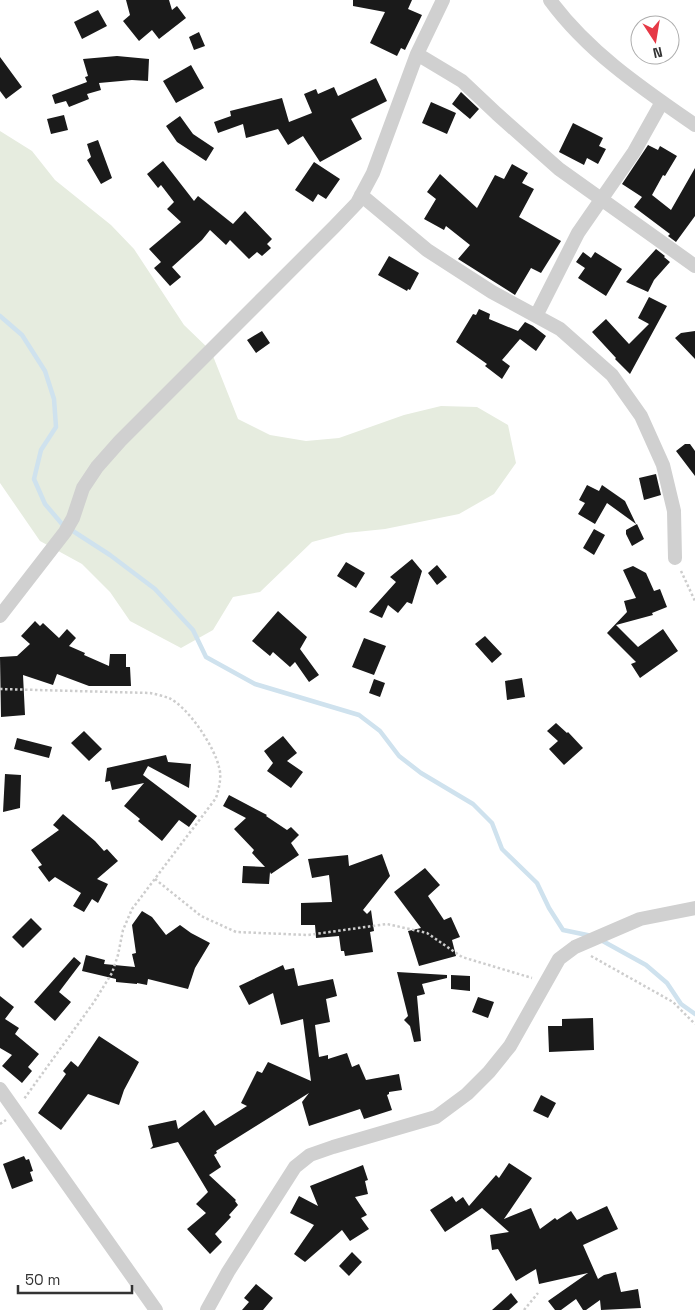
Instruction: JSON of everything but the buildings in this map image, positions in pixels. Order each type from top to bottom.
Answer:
[{"type":"street","points":[[0,616],[65,532],[73,518],[83,488],[97,466],[356,203],[373,173],[417,54],[443,0]]},
{"type":"street","points":[[550,0],[586,43],[695,125]]},
{"type":"street","points":[[417,54],[462,81],[559,169],[695,266]]},
{"type":"street","points":[[536,316],[578,233],[634,152],[662,102]]},
{"type":"street","points":[[361,195],[427,250],[492,292],[560,330],[612,375],[641,416],[663,465],[674,511],[675,558]]},
{"type":"street","points":[[207,1310],[228,1272],[295,1167],[310,1155],[332,1147],[436,1117],[467,1094],[489,1072],[510,1046],[559,959],[575,947],[640,919],[695,908]]},
{"type":"street","points":[[0,1089],[156,1310]]},
{"type":"path","points":[[675,558],[695,601]]},
{"type":"path","points":[[0,689],[150,693],[170,698],[189,714],[214,752],[220,768],[220,784],[216,798],[132,909],[123,930],[112,973],[94,1002],[16,1111]]},
{"type":"path","points":[[155,879],[201,916],[236,932],[308,935],[387,924],[427,933],[462,957],[545,982]]},
{"type":"path","points":[[575,947],[673,1002],[695,1024]]},
{"type":"path","points":[[524,1310],[538,1293]]},
{"type":"shaded area","points":[[0,131],[32,151],[55,180],[111,225],[134,249],[184,325],[211,351],[238,419],[270,435],[306,441],[339,438],[404,415],[441,406],[477,407],[508,425],[516,463],[494,494],[459,514],[385,529],[346,533],[312,542],[260,592],[233,597],[213,630],[181,648],[130,621],[110,592],[82,564],[40,541],[0,483]]},
{"type":"waterway","points":[[0,316],[22,335],[45,371],[54,399],[56,427],[41,450],[34,479],[45,504],[62,524],[110,555],[155,589],[193,630],[206,657],[255,684],[359,715],[380,731],[399,756],[421,773],[473,804],[492,823],[502,849],[537,883],[549,908],[563,930],[592,936]]},
{"type":"waterway","points":[[599,939],[646,965],[667,983],[681,1004],[695,1014]]}]
